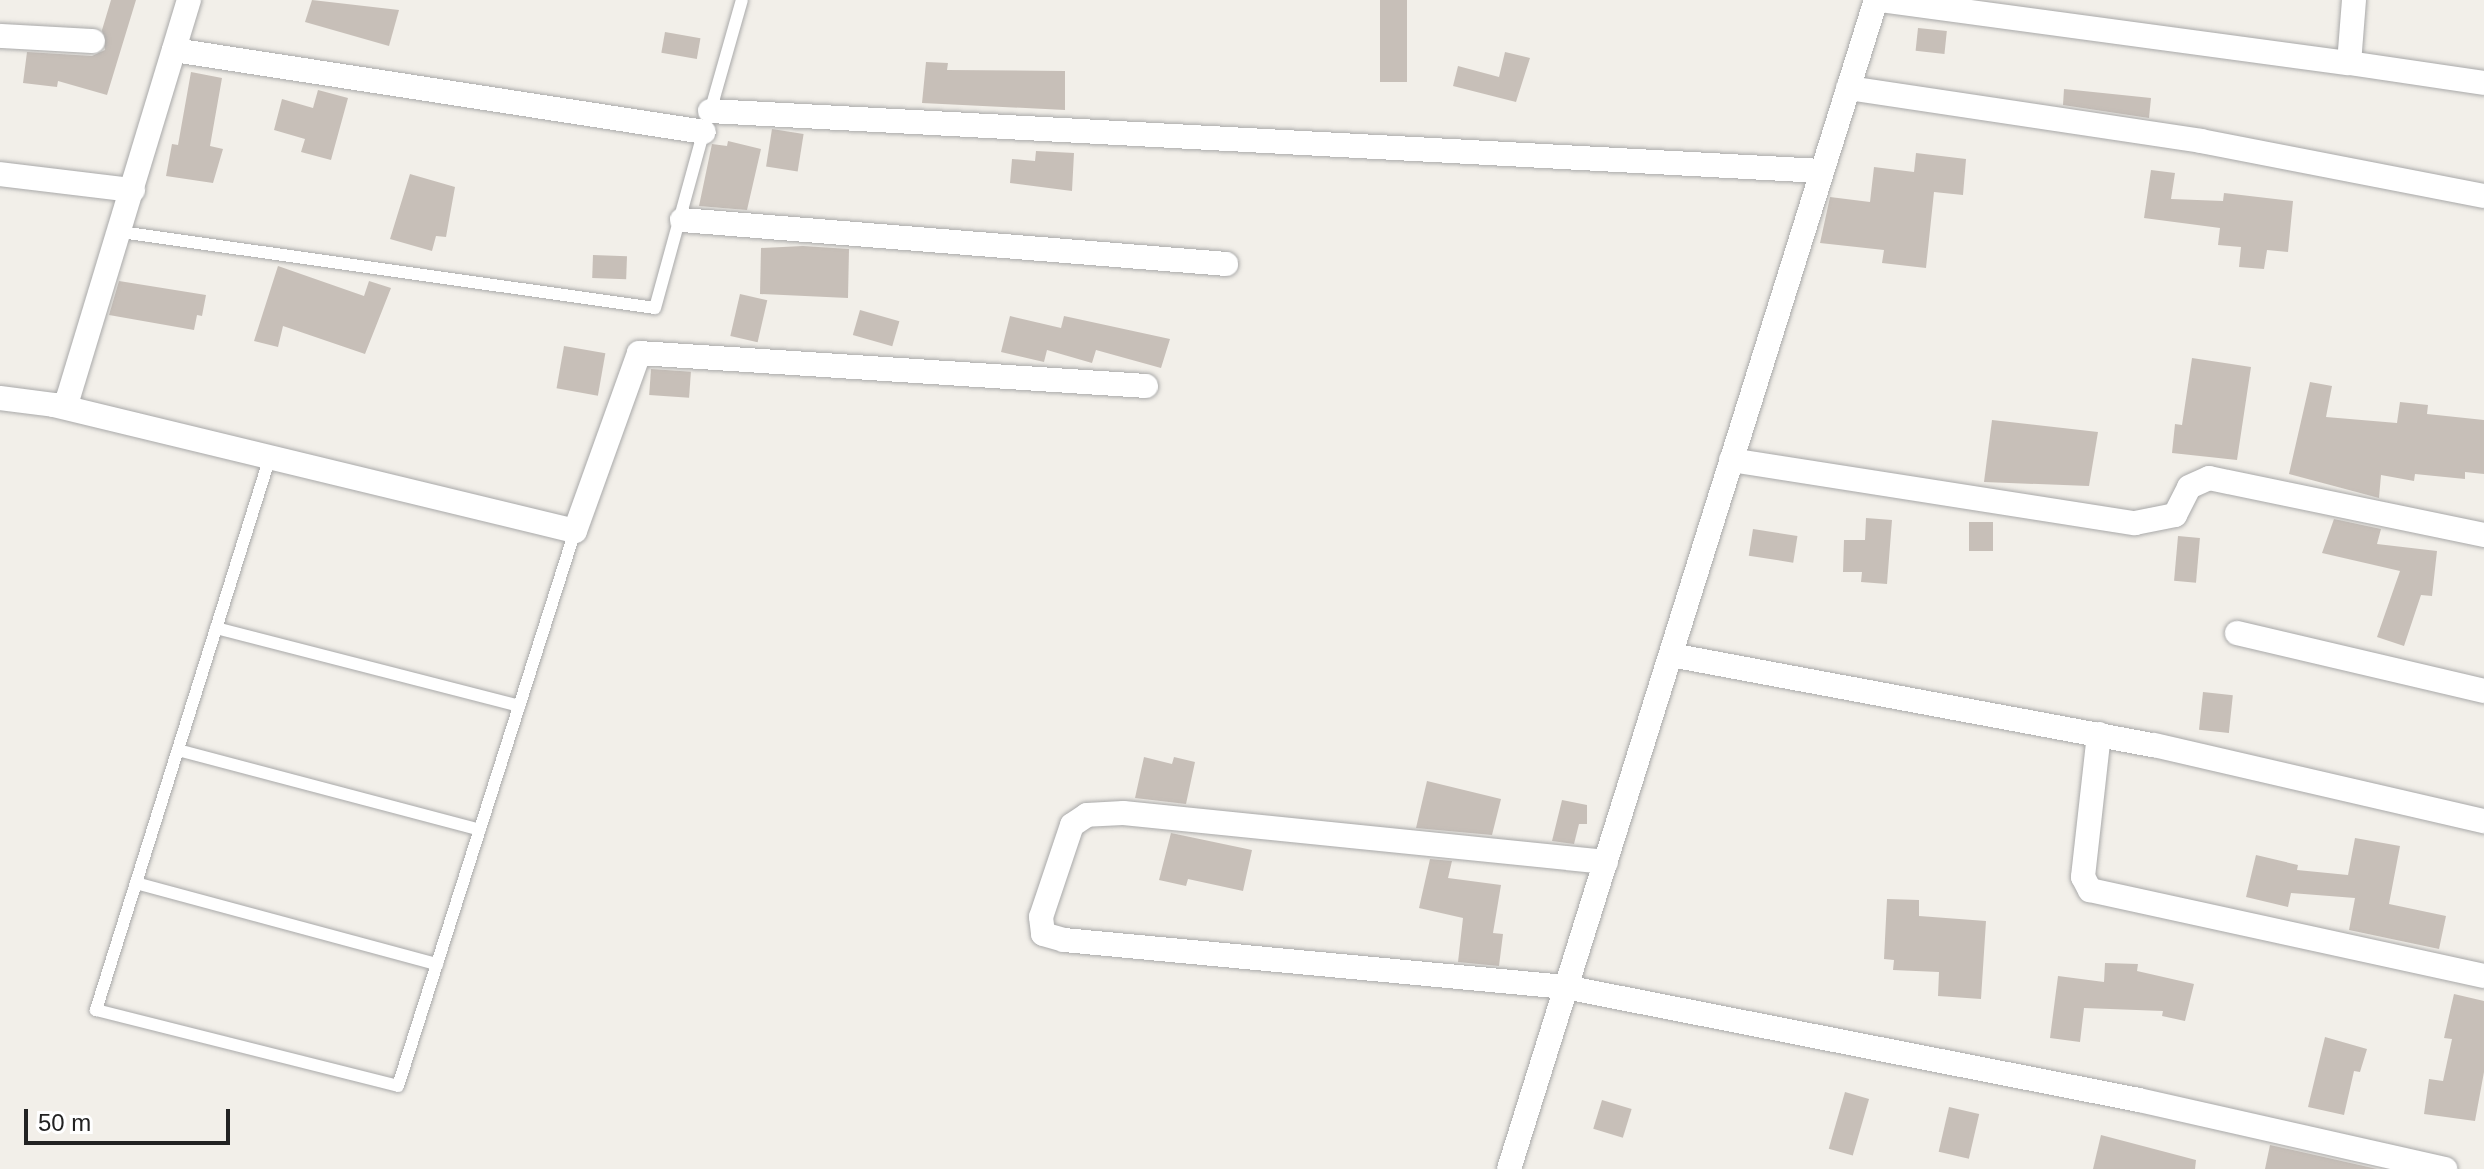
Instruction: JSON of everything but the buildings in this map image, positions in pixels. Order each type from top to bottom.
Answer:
[{"type":"street","points":[[54,405],[64,405],[68,398],[121,232],[123,189],[189,0]]},
{"type":"street","points":[[1509,1169],[1821,171],[1878,0],[2484,83]]},
{"type":"street","points":[[2349,63],[2354,0]]},
{"type":"street","points":[[0,36],[93,41]]},
{"type":"street","points":[[174,50],[707,122],[1821,171]]},
{"type":"street","points":[[1848,88],[2201,141],[2484,196]]},
{"type":"street","points":[[0,174],[123,189]]},
{"type":"street","points":[[682,220],[1226,264]]},
{"type":"street","points":[[8,399],[54,405],[575,531],[639,353],[1146,386]]},
{"type":"street","points":[[1731,460],[2135,523],[2175,515],[2189,487],[2209,478],[2484,535]]},
{"type":"street","points":[[2237,633],[2484,691]]},
{"type":"street","points":[[1671,655],[2099,734],[2484,821]]},
{"type":"street","points":[[2099,734],[2083,877],[2090,890],[2484,976]]},
{"type":"street","points":[[1606,862],[1123,813],[1087,815],[1072,825],[1041,917],[1043,934],[1064,940],[1565,987],[2139,1100],[2445,1169]]},
{"type":"lane","points":[[121,232],[655,308],[742,0]]},
{"type":"lane","points":[[270,457],[96,1010],[398,1086],[575,531]]},
{"type":"lane","points":[[216,628],[519,706]]},
{"type":"lane","points":[[178,750],[480,830]]},
{"type":"lane","points":[[136,883],[437,964]]}]
